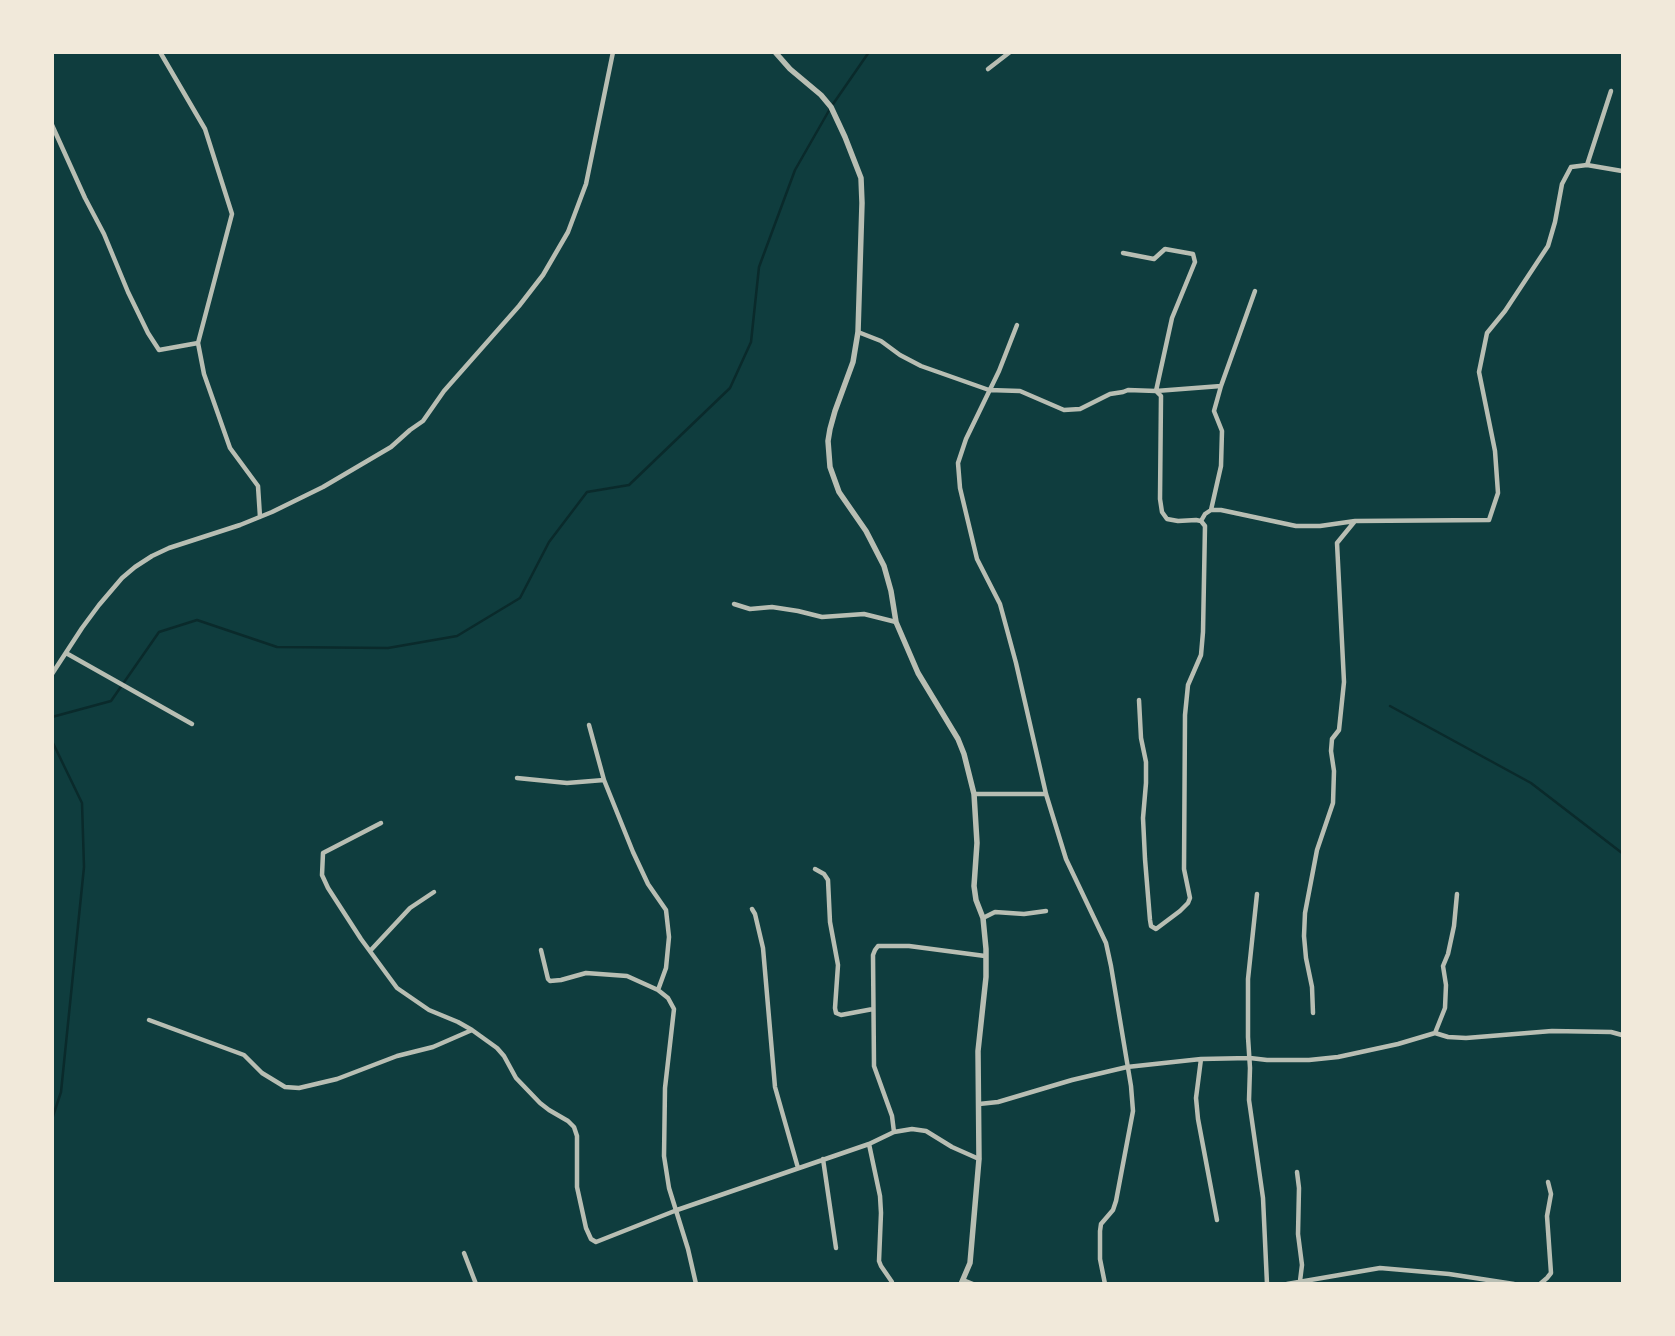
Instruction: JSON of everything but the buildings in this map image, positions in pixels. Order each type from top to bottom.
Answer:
[{"type":"street","points":[[160,52],[205,129],[232,214],[198,343],[204,374],[230,448],[258,486],[260,517]]},
{"type":"street","points":[[52,674],[104,598],[122,578],[152,556],[169,548],[260,517],[323,487],[391,447],[423,421],[444,391],[519,306],[543,275],[568,232],[586,184],[613,52]]},
{"type":"street","points":[[776,52],[790,69],[821,95],[830,107],[860,173],[862,203],[858,332],[853,362],[830,428],[828,441],[830,467],[839,492],[866,532],[884,566],[891,591],[896,622],[918,673],[958,739],[964,754],[974,794],[977,843],[974,886],[976,900],[983,918],[986,977],[978,1051],[979,1159],[970,1263],[962,1282],[974,1284]]},
{"type":"street","points":[[988,69],[1010,52]]},
{"type":"street","points":[[1588,165],[1610,91]]},
{"type":"street","points":[[52,124],[85,198],[104,234],[128,292],[148,333],[159,350],[198,343]]},
{"type":"street","points":[[1201,522],[1205,514],[1211,510],[1221,510],[1296,526],[1320,526],[1354,521],[1489,520],[1498,493],[1496,451],[1479,372],[1487,333],[1505,311],[1548,246],[1555,222],[1562,184],[1571,167],[1588,165],[1622,170]]},
{"type":"street","points":[[1123,253],[1154,259],[1165,249],[1192,254],[1195,262],[1172,318],[1156,391]]},
{"type":"street","points":[[1211,510],[1220,466],[1222,431],[1214,411],[1221,386],[1256,291]]},
{"type":"street","points":[[1017,325],[958,463],[960,488],[977,559],[1000,604],[1016,663],[1046,794],[1066,859],[1106,943],[1131,1086],[1133,1111],[1116,1201],[1113,1210],[1101,1224],[1100,1259],[1105,1284]]},
{"type":"street","points":[[858,332],[881,341],[900,355],[921,366],[989,390],[1020,391],[1064,410],[1080,409],[1110,394],[1128,390],[1156,391],[1221,386]]},
{"type":"street","points":[[1156,391],[1161,396],[1160,498],[1162,512],[1167,519],[1201,522]]},
{"type":"street","points":[[1313,1013],[1312,987],[1306,958],[1304,913],[1317,850],[1333,803],[1332,739],[1339,730],[1344,682],[1337,543],[1354,521]]},
{"type":"street","points":[[1139,700],[1141,738],[1146,762],[1143,818],[1145,859],[1150,920],[1151,926],[1156,929],[1180,911],[1190,898],[1184,869],[1185,715],[1188,685],[1201,655],[1203,632],[1204,526],[1201,522]]},
{"type":"street","points":[[734,604],[750,609],[772,607],[822,617],[864,614],[896,622]]},
{"type":"street","points":[[66,653],[192,724]]},
{"type":"street","points":[[589,725],[604,780],[637,860],[648,884],[666,910],[669,930],[666,968],[658,990]]},
{"type":"street","points":[[518,778],[567,783],[604,780]]},
{"type":"street","points":[[974,794],[1046,794]]},
{"type":"street","points":[[380,823],[327,849],[323,853],[322,875],[328,888],[397,988],[429,1010],[472,1030],[497,1048],[504,1056],[516,1078],[540,1103],[574,1127],[577,1136],[577,1187],[586,1228],[591,1239],[596,1242],[677,1210],[869,1144],[894,1132],[912,1129],[926,1131],[952,1147],[979,1159]]},
{"type":"street","points":[[815,870],[824,874],[828,880],[830,922],[838,965],[834,1008],[836,1013],[841,1016],[873,1009]]},
{"type":"street","points":[[370,951],[410,908],[434,892]]},
{"type":"street","points":[[1257,894],[1248,979],[1249,1111],[1263,1198],[1267,1284]]},
{"type":"street","points":[[1436,1033],[1445,1008],[1446,985],[1443,966],[1448,954],[1454,926],[1457,894]]},
{"type":"street","points":[[752,909],[756,914],[763,948],[775,1087],[798,1168]]},
{"type":"street","points":[[983,918],[995,912],[1024,914],[1046,911]]},
{"type":"street","points":[[894,1132],[892,1116],[874,1066],[873,955],[878,946],[909,946],[985,956]]},
{"type":"street","points":[[541,950],[550,981],[586,973],[628,976],[658,990],[668,998],[674,1009],[665,1088],[664,1156],[669,1188],[677,1210],[696,1284]]},
{"type":"street","points":[[149,1020],[244,1054],[262,1072],[285,1087],[299,1088],[336,1079],[397,1056],[433,1046],[472,1030]]},
{"type":"street","points":[[979,1104],[998,1102],[1072,1080],[1127,1067],[1201,1059],[1309,1060],[1338,1057],[1398,1044],[1436,1033],[1448,1038],[1552,1031],[1611,1032],[1622,1035]]},
{"type":"street","points":[[1201,1059],[1196,1098],[1198,1119],[1217,1220]]},
{"type":"street","points":[[869,1144],[880,1196],[879,1261],[892,1282]]},
{"type":"street","points":[[823,1159],[836,1248]]},
{"type":"street","points":[[1297,1172],[1299,1188],[1298,1234],[1302,1265],[1300,1281]]},
{"type":"street","points":[[1540,1284],[1551,1272],[1547,1216],[1551,1194],[1548,1182]]},
{"type":"street","points":[[464,1253],[476,1284]]},
{"type":"street","points":[[1287,1284],[1380,1268],[1449,1274],[1514,1284]]},
{"type":"waterway","points":[[52,717],[111,701],[159,632],[197,620],[277,647],[388,648],[457,636],[520,598],[549,542],[587,492],[629,485],[730,388],[751,342],[759,267],[795,170],[831,107],[869,52]]},
{"type":"waterway","points":[[1390,706],[1531,783],[1622,853]]},
{"type":"waterway","points":[[52,741],[82,803],[84,867],[61,1092],[52,1119]]}]
